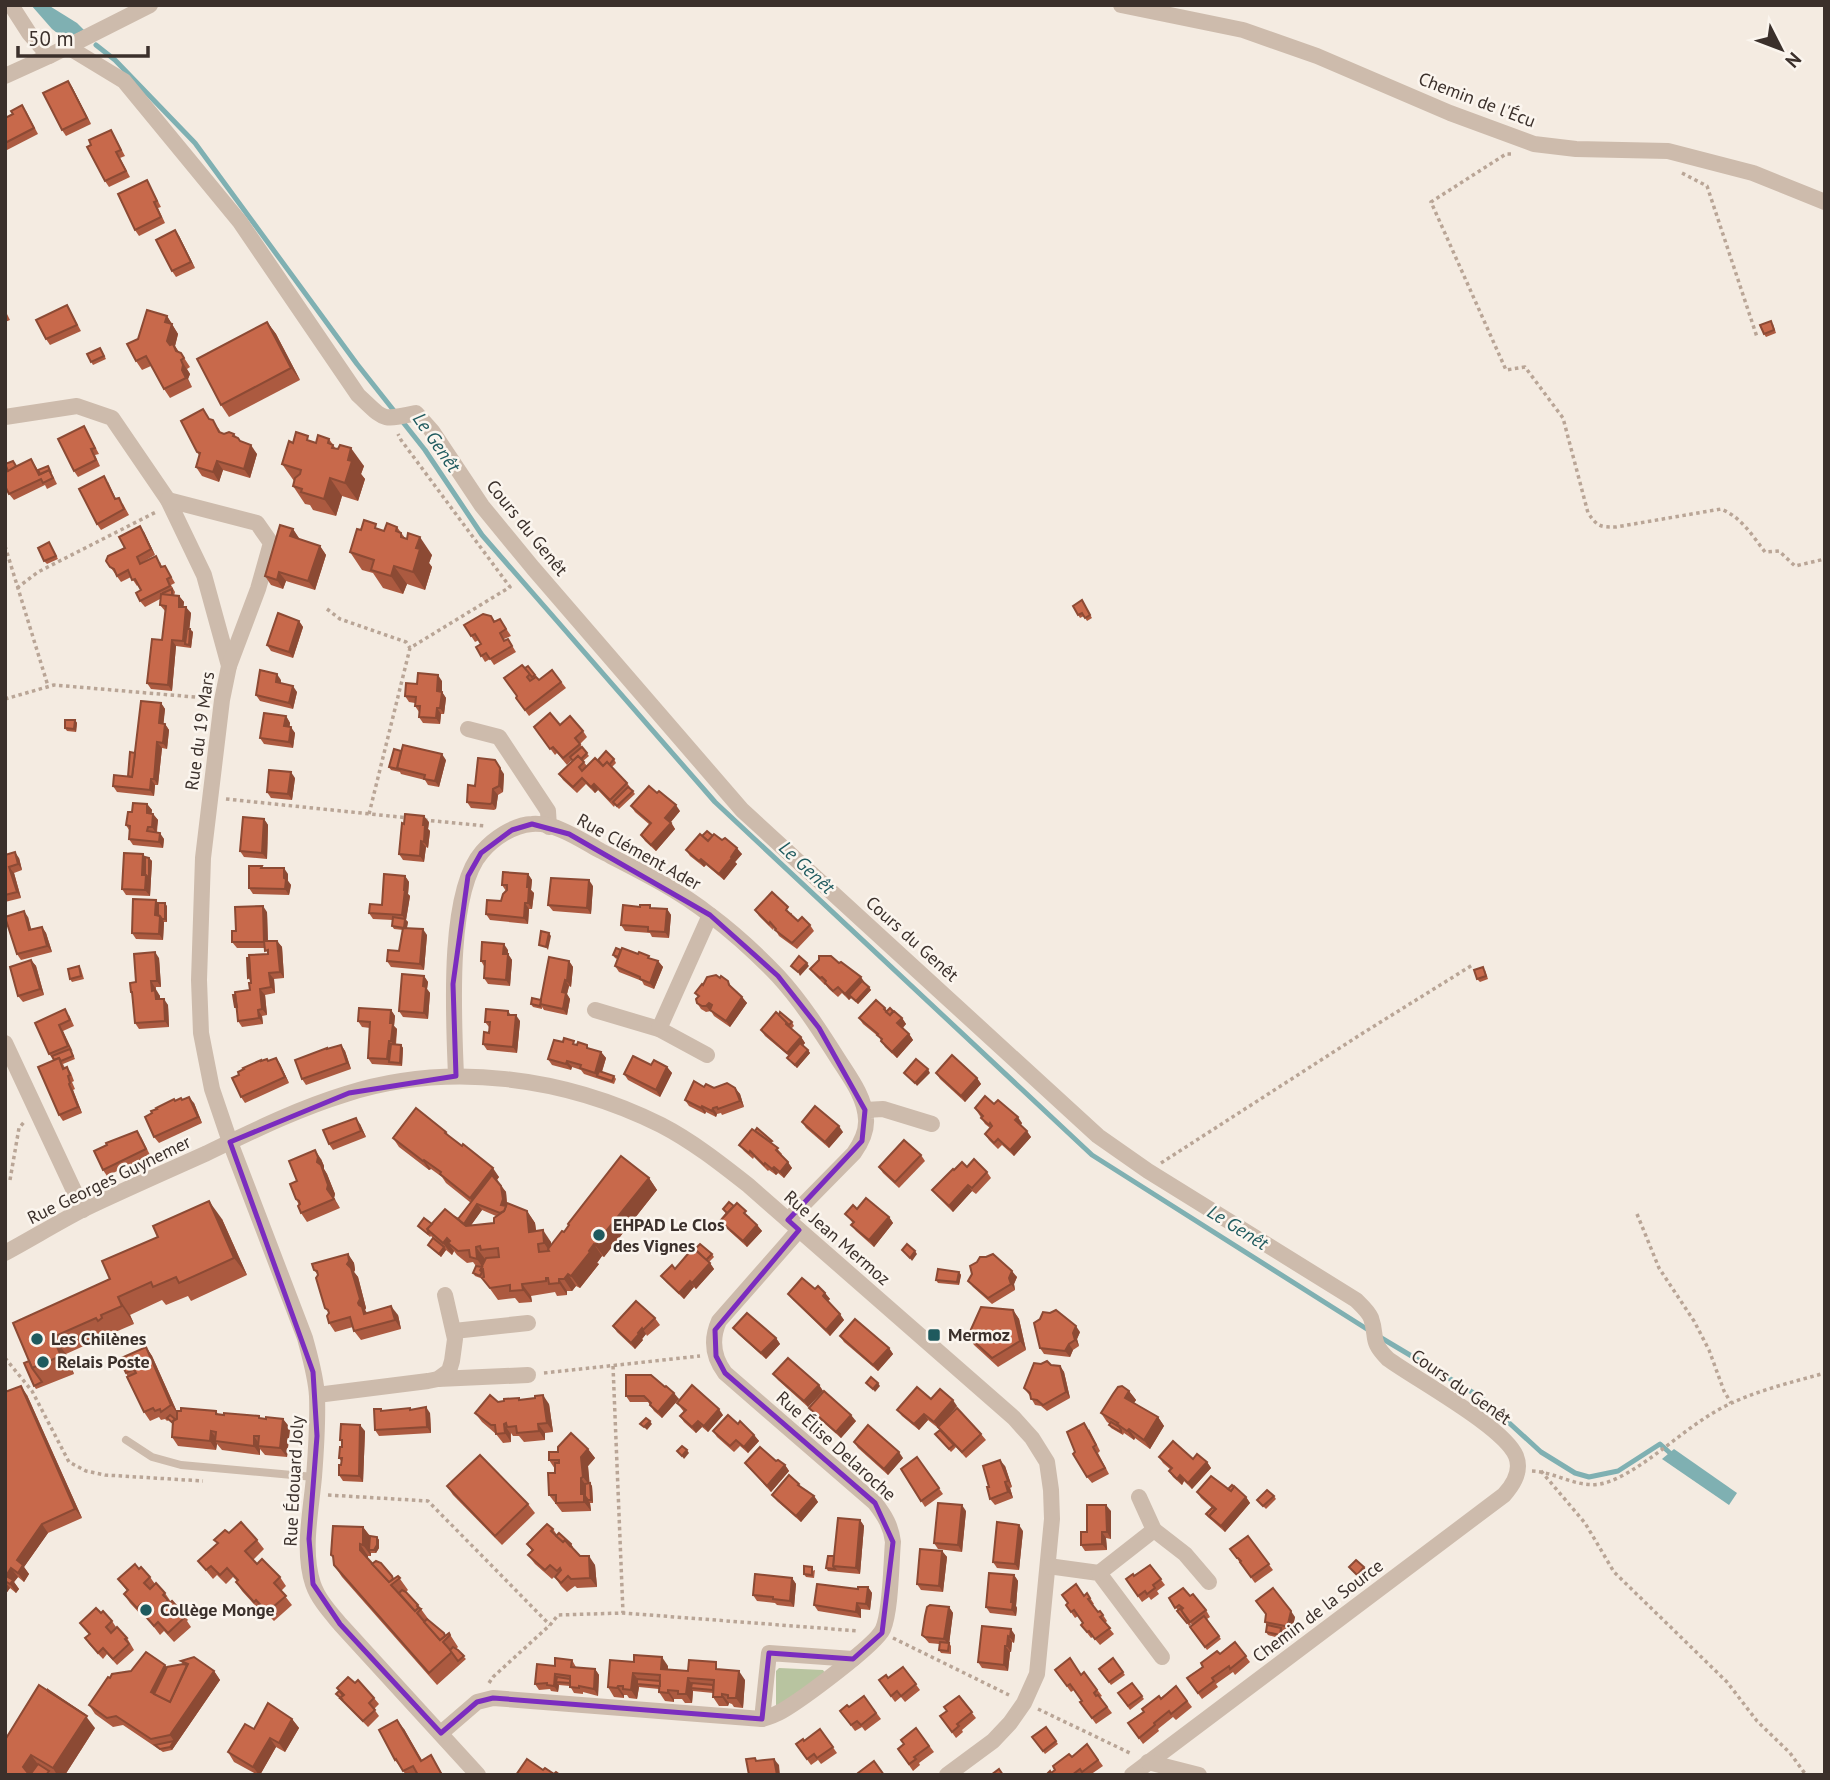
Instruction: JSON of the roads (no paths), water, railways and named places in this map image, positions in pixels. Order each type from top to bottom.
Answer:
[{"type":"street","points":[[11,5],[29,33],[49,56]]},
{"type":"street","points":[[5,76],[150,5]]},
{"type":"street","name":"Chemin de l'Écu","points":[[1121,5],[1243,30],[1317,56],[1450,113],[1534,144],[1576,149],[1668,151],[1753,173],[1825,202]]},
{"type":"street","name":"Cours du Genêt","points":[[68,47],[124,81],[240,222],[358,395],[382,417],[392,419],[416,413],[432,431],[482,506],[742,810],[1098,1136],[1148,1171],[1356,1300],[1371,1316],[1379,1350],[1502,1438],[1517,1458],[1518,1470]]},
{"type":"street","name":"Rue du 19 Mars","points":[[5,417],[77,406],[112,418],[168,500],[204,575],[229,666],[222,699],[202,871],[199,980],[201,1033],[212,1089],[230,1142]]},
{"type":"street","points":[[168,500],[257,523],[271,543],[258,589],[229,666]]},
{"type":"street","name":"Rue Clément Ader","points":[[468,729],[499,737],[548,811],[549,827]]},
{"type":"street","name":"Rue Clément Ader","points":[[456,1076],[453,984],[459,918],[468,876],[481,853],[499,837],[532,824],[569,834],[660,881],[710,915],[778,976],[848,1073],[865,1110]]},
{"type":"street","name":"Rue Clément Ader","points":[[659,1029],[710,915]]},
{"type":"street","points":[[594,1010],[659,1029],[707,1055]]},
{"type":"street","points":[[5,1043],[11,1068],[36,1109],[83,1210]]},
{"type":"street","name":"Rue Jean Mermoz","points":[[230,1142],[309,1107],[349,1093],[389,1084],[456,1076],[498,1078],[543,1084],[587,1096],[661,1125],[716,1159],[1014,1418],[1032,1438],[1047,1462],[1051,1490],[1052,1519],[1037,1674],[1031,1690],[1010,1723],[993,1741],[947,1775]]},
{"type":"street","points":[[794,1225],[862,1141],[867,1121],[865,1110],[883,1109],[932,1124]]},
{"type":"street","name":"Rue Georges Guynemer","points":[[5,1253],[83,1210],[230,1142]]},
{"type":"street","name":"Rue Édouard Joly","points":[[230,1142],[305,1338],[317,1395],[309,1539],[313,1584],[321,1601],[340,1624],[478,1775]]},
{"type":"street","name":"Rue Élise Delaroche","points":[[762,1719],[790,1706],[867,1648],[882,1633],[887,1619],[893,1542],[887,1519],[875,1503],[725,1373],[716,1356],[714,1341],[719,1321],[794,1225]]},
{"type":"street","points":[[438,1379],[449,1371],[455,1339],[445,1295]]},
{"type":"street","points":[[454,1331],[528,1323]]},
{"type":"street","points":[[317,1395],[438,1379],[528,1375]]},
{"type":"street","name":"Chemin de la Source","points":[[1132,1775],[1489,1506],[1510,1488],[1518,1470]]},
{"type":"street","points":[[1139,1497],[1154,1530],[1185,1554],[1209,1582]]},
{"type":"street","points":[[1099,1573],[1154,1530]]},
{"type":"street","points":[[1048,1566],[1099,1573],[1162,1657]]},
{"type":"street","points":[[441,1733],[477,1702],[494,1699],[762,1719],[769,1653],[853,1659]]},
{"type":"street","points":[[1148,1762],[1199,1775]]},
{"type":"lane","points":[[126,1440],[152,1457],[181,1465],[314,1477]]},
{"type":"water","points":[[31,5],[48,5],[84,30],[65,39],[52,29]]},
{"type":"water","points":[[1674,1449],[1737,1493],[1729,1505],[1662,1459]]},
{"type":"waterway","name":"Le Genêt","points":[[96,45],[115,60],[195,143],[357,364],[425,450],[482,535],[715,802],[1092,1155],[1370,1331]]},
{"type":"waterway","name":"Le Genêt","points":[[1378,1336],[1482,1398],[1541,1452],[1575,1473],[1589,1477],[1618,1471],[1660,1444],[1670,1453]]},
{"type":"place","name":"EHPAD Le Clos des Vignes","points":[[599,1235]]},
{"type":"place","name":"Mermoz","points":[[934,1335]]},
{"type":"place","name":"Les Chilènes","points":[[37,1339]]},
{"type":"place","name":"Relais Poste","points":[[43,1362]]},
{"type":"place","name":"Collège Monge","points":[[146,1610]]}]
